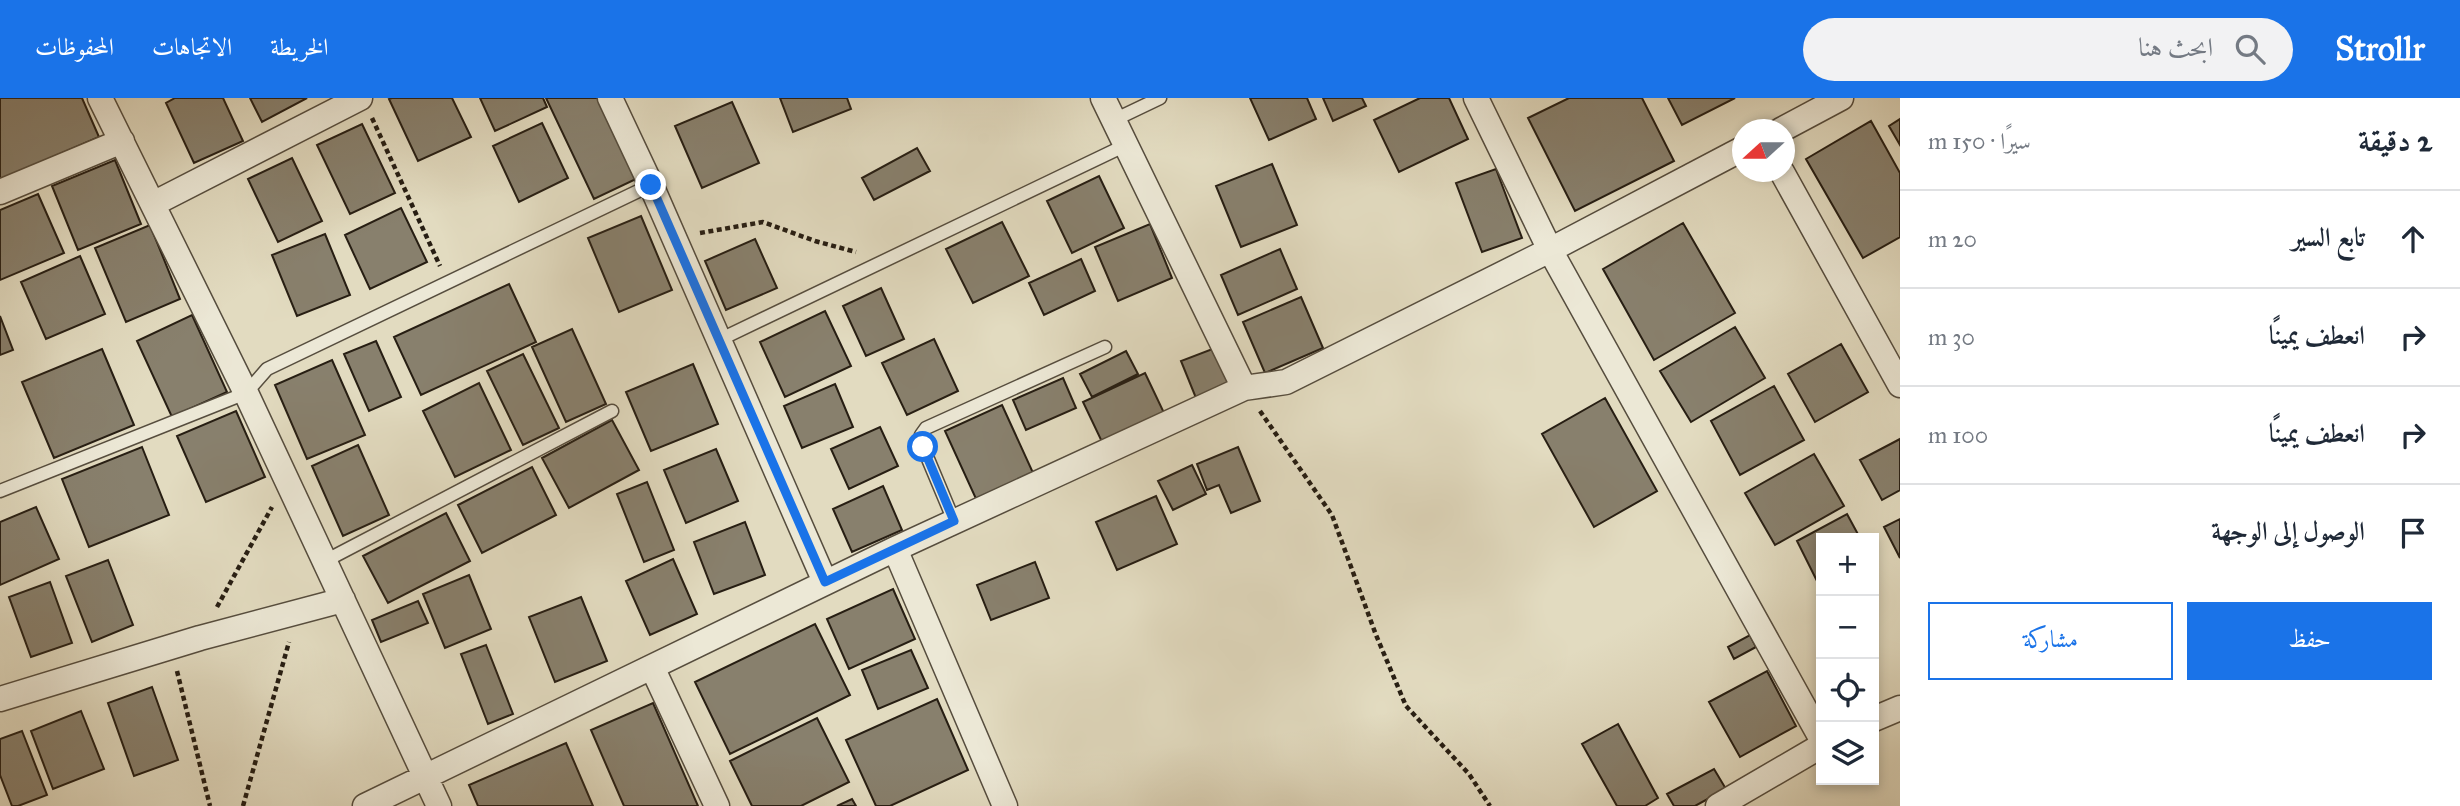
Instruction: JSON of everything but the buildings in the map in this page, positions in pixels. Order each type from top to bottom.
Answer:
[{"type":"street","points":[[100,98],[246,393],[439,806]]},
{"type":"street","points":[[610,98],[675,239],[825,582]]},
{"type":"street","points":[[1103,98],[1244,388]]},
{"type":"street","points":[[1476,98],[1550,250],[1816,729]]},
{"type":"street","points":[[1795,122],[1841,98]]},
{"type":"street","points":[[153,204],[364,104]]},
{"type":"street","points":[[0,192],[122,141]]},
{"type":"street","points":[[365,806],[954,521],[1244,388],[1286,382],[1550,250],[1732,154]]},
{"type":"street","points":[[1788,182],[1900,385]]},
{"type":"street","points":[[895,549],[1004,806]]},
{"type":"street","points":[[0,699],[200,638],[343,600]]},
{"type":"street","points":[[652,667],[717,806]]},
{"type":"street","points":[[1879,717],[1900,708]]},
{"type":"street","points":[[1718,806],[1816,749]]},
{"type":"lane","points":[[1114,120],[1160,98]]},
{"type":"lane","points":[[719,340],[1126,145]]},
{"type":"lane","points":[[0,491],[246,393],[267,369],[651,185]]},
{"type":"lane","points":[[954,521],[923,447],[921,435],[926,428],[1105,347]]},
{"type":"lane","points":[[325,561],[612,411]]},
{"type":"path","points":[[364,104],[447,282]]},
{"type":"path","points":[[675,239],[763,222],[815,241],[886,260]]},
{"type":"path","points":[[1244,388],[1332,515],[1376,635],[1406,706],[1469,774],[1490,806]]},
{"type":"path","points":[[200,638],[287,480]]},
{"type":"path","points":[[243,806],[297,612]]},
{"type":"path","points":[[171,647],[210,806]]},
{"type":"route","points":[[651,185],[825,582],[954,521],[923,447]]}]
